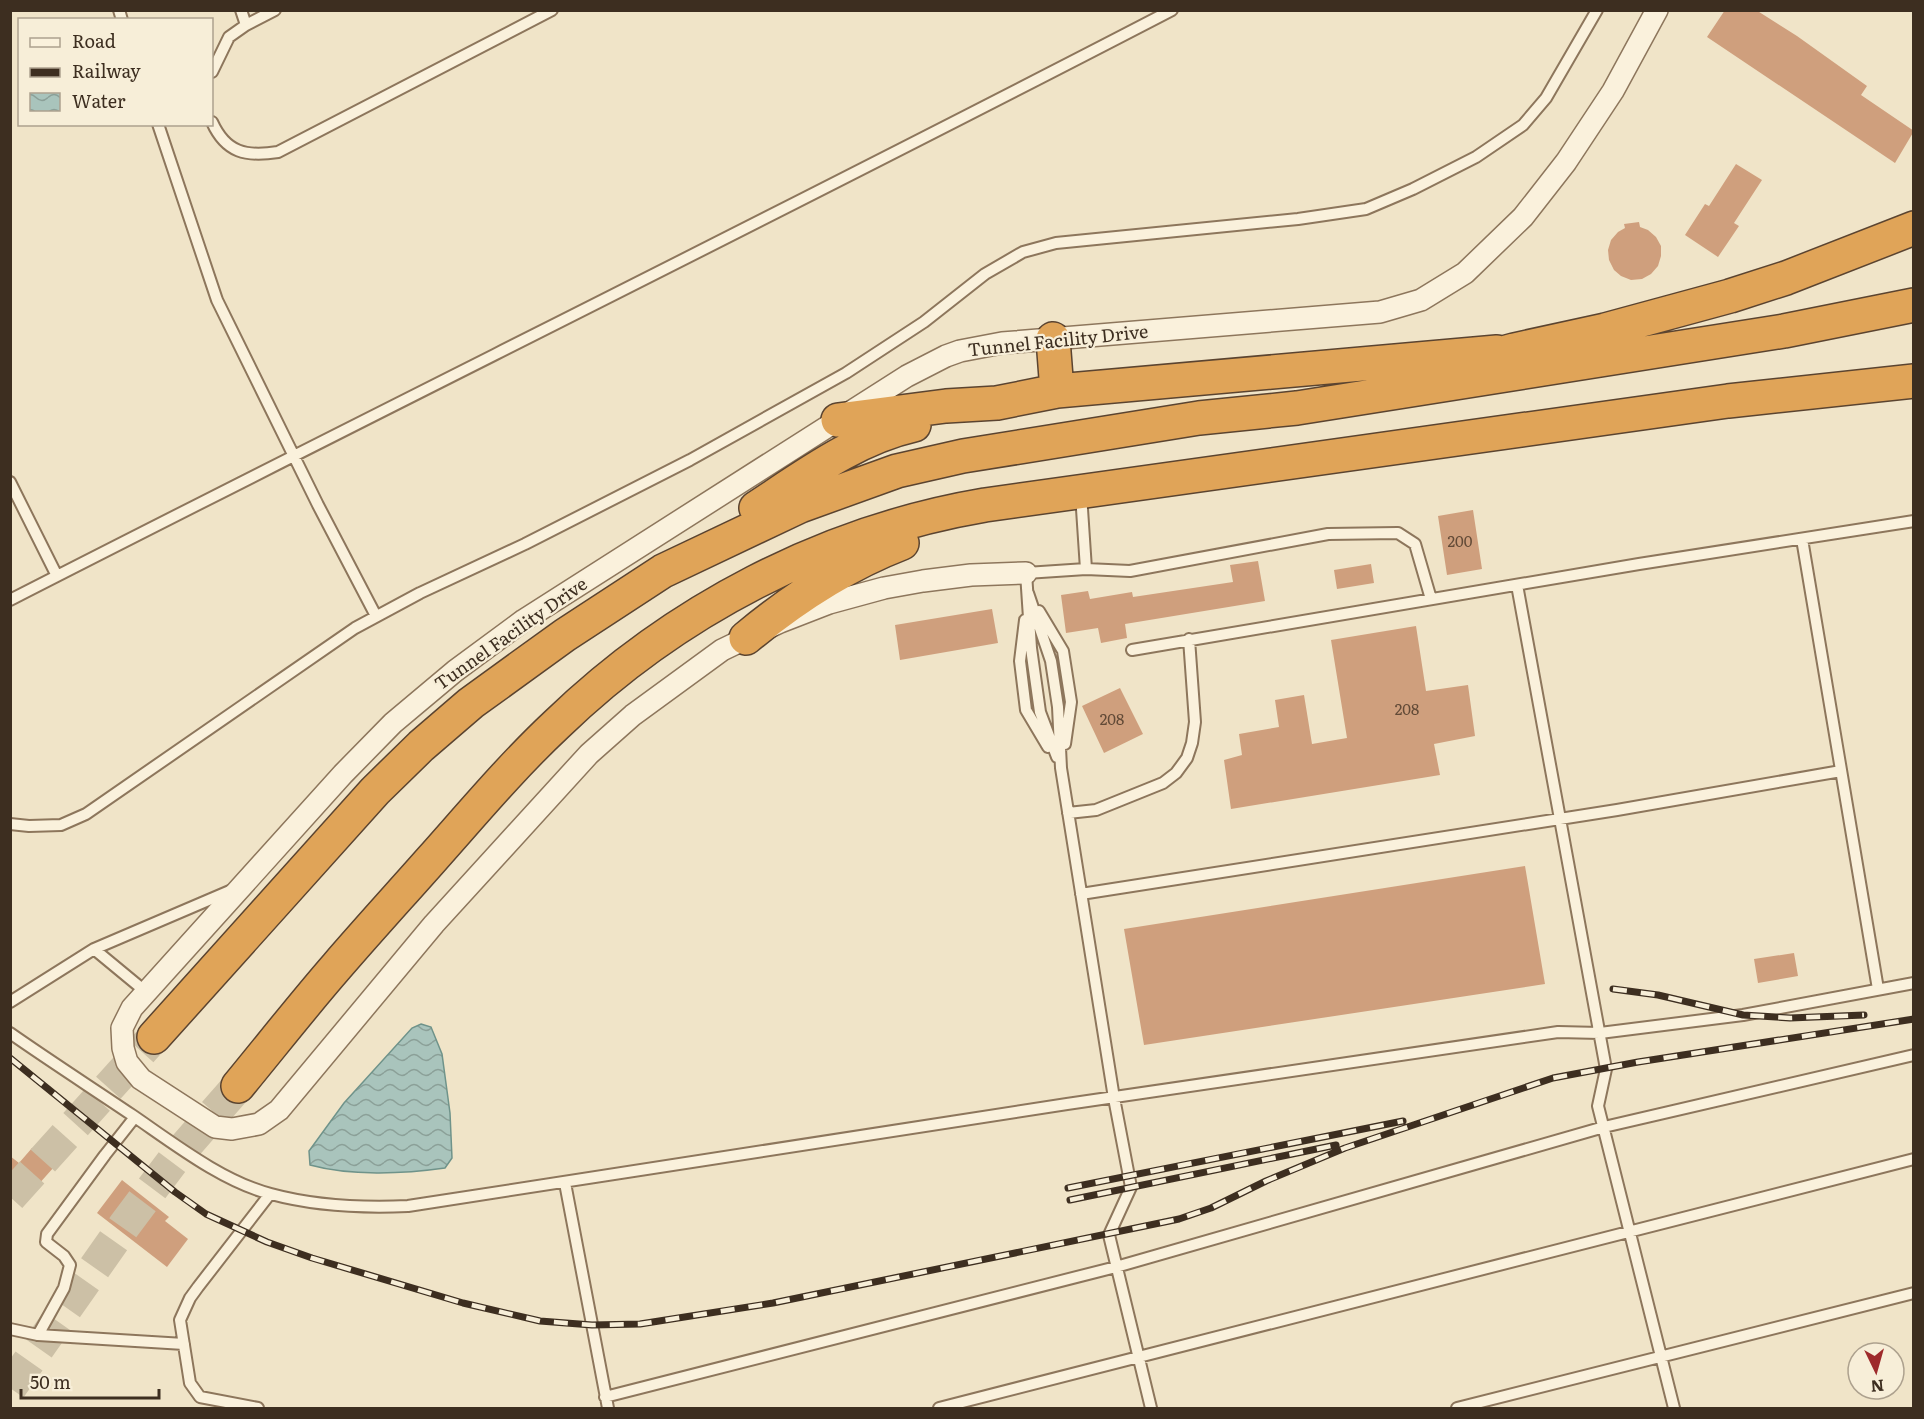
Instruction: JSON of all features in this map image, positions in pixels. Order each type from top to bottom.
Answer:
[{"type":"highway","points":[[1866,247],[1914,222]]},
{"type":"highway","points":[[663,571],[800,506],[897,471],[985,452],[1199,418],[1440,370],[1514,350],[1605,330],[1730,296],[1786,278],[1914,228]]},
{"type":"highway","points":[[1860,317],[1914,295]]},
{"type":"highway","points":[[1199,418],[1298,408],[1784,331],[1914,305]]},
{"type":"highway","points":[[1053,339],[1057,391]]},
{"type":"highway","points":[[154,1037],[375,790],[446,724],[504,678],[565,635],[793,484],[864,442],[896,429],[997,403],[1057,391],[1514,350]]},
{"type":"highway","points":[[1728,401],[1914,362]]},
{"type":"highway","points":[[238,1086],[337,966],[515,766],[584,699],[646,650],[702,613],[762,579],[854,539],[888,527],[955,510],[1728,401],[1914,381]]},
{"type":"highway","points":[[838,420],[946,406],[997,403]]},
{"type":"highway","points":[[734,644],[803,595],[880,552],[942,530],[1052,508],[1081,492]]},
{"type":"street","name":"Tunnel Facility Drive","points":[[1027,583],[971,575],[884,588],[830,603],[780,622],[734,644],[633,715],[589,754],[434,924],[279,1110],[259,1124],[232,1129],[215,1127],[141,1079],[127,1062],[123,1048],[122,1028],[132,1008],[241,886],[366,750],[401,716],[454,671],[524,620],[908,376],[953,354],[986,345],[1380,312],[1421,300],[1465,273],[1523,217],[1566,162],[1613,91],[1657,10]]},
{"type":"lane","points":[[242,10],[246,25]]},
{"type":"lane","points":[[213,70],[229,37],[275,10]]},
{"type":"lane","points":[[213,124],[218,135],[235,151],[257,155],[278,152],[552,10]]},
{"type":"lane","points":[[10,600],[1173,10]]},
{"type":"lane","points":[[10,824],[61,825],[86,814],[355,628],[420,593],[525,544],[690,460],[836,378],[924,322],[985,274],[1023,252],[1056,243],[1298,219],[1366,209],[1413,189],[1476,157],[1523,125],[1546,98],[1597,10]]},
{"type":"lane","points":[[159,126],[217,300],[376,616]]},
{"type":"lane","points":[[10,482],[57,576]]},
{"type":"lane","points":[[1081,492],[1086,569]]},
{"type":"lane","points":[[1132,650],[1914,521]]},
{"type":"lane","points":[[1027,583],[1086,569],[1130,571],[1328,534],[1398,533],[1415,544],[1431,599]]},
{"type":"lane","points":[[1802,539],[1878,989]]},
{"type":"lane","points":[[1027,583],[1031,648],[1040,712],[1061,768]]},
{"type":"lane","points":[[1027,583],[1051,661],[1058,707],[1061,768],[1114,1098],[1131,1187],[1109,1235],[1151,1408]]},
{"type":"lane","points":[[1517,585],[1606,1069],[1599,1106],[1674,1408]]},
{"type":"lane","points":[[1068,813],[1096,810],[1163,783],[1176,773],[1190,750],[1195,722],[1189,639]]},
{"type":"lane","points":[[1081,894],[1841,771]]},
{"type":"lane","points":[[10,1002],[94,949],[241,886]]},
{"type":"lane","points":[[94,949],[146,992]]},
{"type":"lane","points":[[10,1033],[196,1159],[240,1182],[270,1194],[365,1208],[408,1206],[565,1183],[1558,1032],[1600,1033],[1743,1015],[1914,983]]},
{"type":"lane","points":[[606,1397],[1116,1267],[1604,1127],[1914,1055]]},
{"type":"lane","points":[[38,1335],[64,1288],[70,1265],[64,1256],[46,1242],[47,1234],[135,1117]]},
{"type":"lane","points":[[939,1408],[1914,1159]]},
{"type":"lane","points":[[565,1183],[608,1408]]},
{"type":"lane","points":[[258,1408],[200,1396],[190,1383],[180,1320],[190,1298],[270,1194]]},
{"type":"lane","points":[[1456,1408],[1914,1293]]},
{"type":"lane","points":[[10,1329],[38,1335],[184,1344]]},
{"type":"water","points":[[421,1024],[431,1027],[442,1054],[450,1113],[452,1158],[445,1168],[377,1173],[342,1171],[310,1165],[309,1151],[344,1103],[412,1028]]},
{"type":"building","points":[[1725,10],[1756,10],[1867,86],[1861,95],[1914,131],[1895,163],[1707,37]]},
{"type":"building","points":[[1736,164],[1762,180],[1734,223],[1739,226],[1718,257],[1685,235],[1705,204],[1709,206]]},
{"type":"building","points":[[1639,222],[1640,227],[1656,237],[1661,246],[1661,256],[1658,266],[1651,274],[1642,279],[1631,280],[1614,270],[1609,260],[1608,250],[1611,240],[1625,228],[1624,224]]},
{"type":"building","points":[[1473,510],[1482,569],[1447,575],[1438,516]]},
{"type":"building","points":[[1258,561],[1265,601],[1125,624],[1127,638],[1101,643],[1098,628],[1066,633],[1061,595],[1088,591],[1090,599],[1132,592],[1133,597],[1233,582],[1230,565]]},
{"type":"building","points":[[1371,564],[1374,583],[1337,589],[1334,570]]},
{"type":"building","points":[[992,609],[998,643],[900,660],[895,625]]},
{"type":"building","points":[[1416,626],[1426,691],[1468,685],[1475,736],[1434,744],[1440,775],[1231,809],[1224,760],[1242,755],[1239,734],[1279,727],[1275,700],[1304,695],[1312,744],[1347,738],[1331,640]]},
{"type":"building","points":[[1120,688],[1143,734],[1104,753],[1082,706]]},
{"type":"building","points":[[1525,866],[1545,984],[1144,1045],[1124,929]]},
{"type":"building","points":[[1794,953],[1798,976],[1758,983],[1754,959]]},
{"type":"building","points":[[32,1148],[54,1167],[21,1204],[10,1195],[10,1156],[19,1163]]},
{"type":"building","points":[[122,1180],[169,1217],[165,1221],[188,1239],[167,1267],[97,1213]]},
{"type":"tunnel","points":[[10,1197],[154,1037]]},
{"type":"tunnel","points":[[10,1388],[124,1226],[175,1158],[238,1086]]},
{"type":"railway","points":[[1613,989],[1658,995],[1743,1015],[1790,1018],[1864,1015]]},
{"type":"railway","points":[[10,1058],[175,1192],[206,1214],[267,1242],[312,1258],[463,1303],[540,1321],[592,1325],[640,1324],[773,1303],[1179,1219],[1211,1208],[1266,1181],[1345,1148],[1553,1078],[1638,1062],[1914,1019]]},
{"type":"railway","points":[[1068,1188],[1403,1121]]},
{"type":"railway","points":[[1070,1200],[1336,1145]]}]
